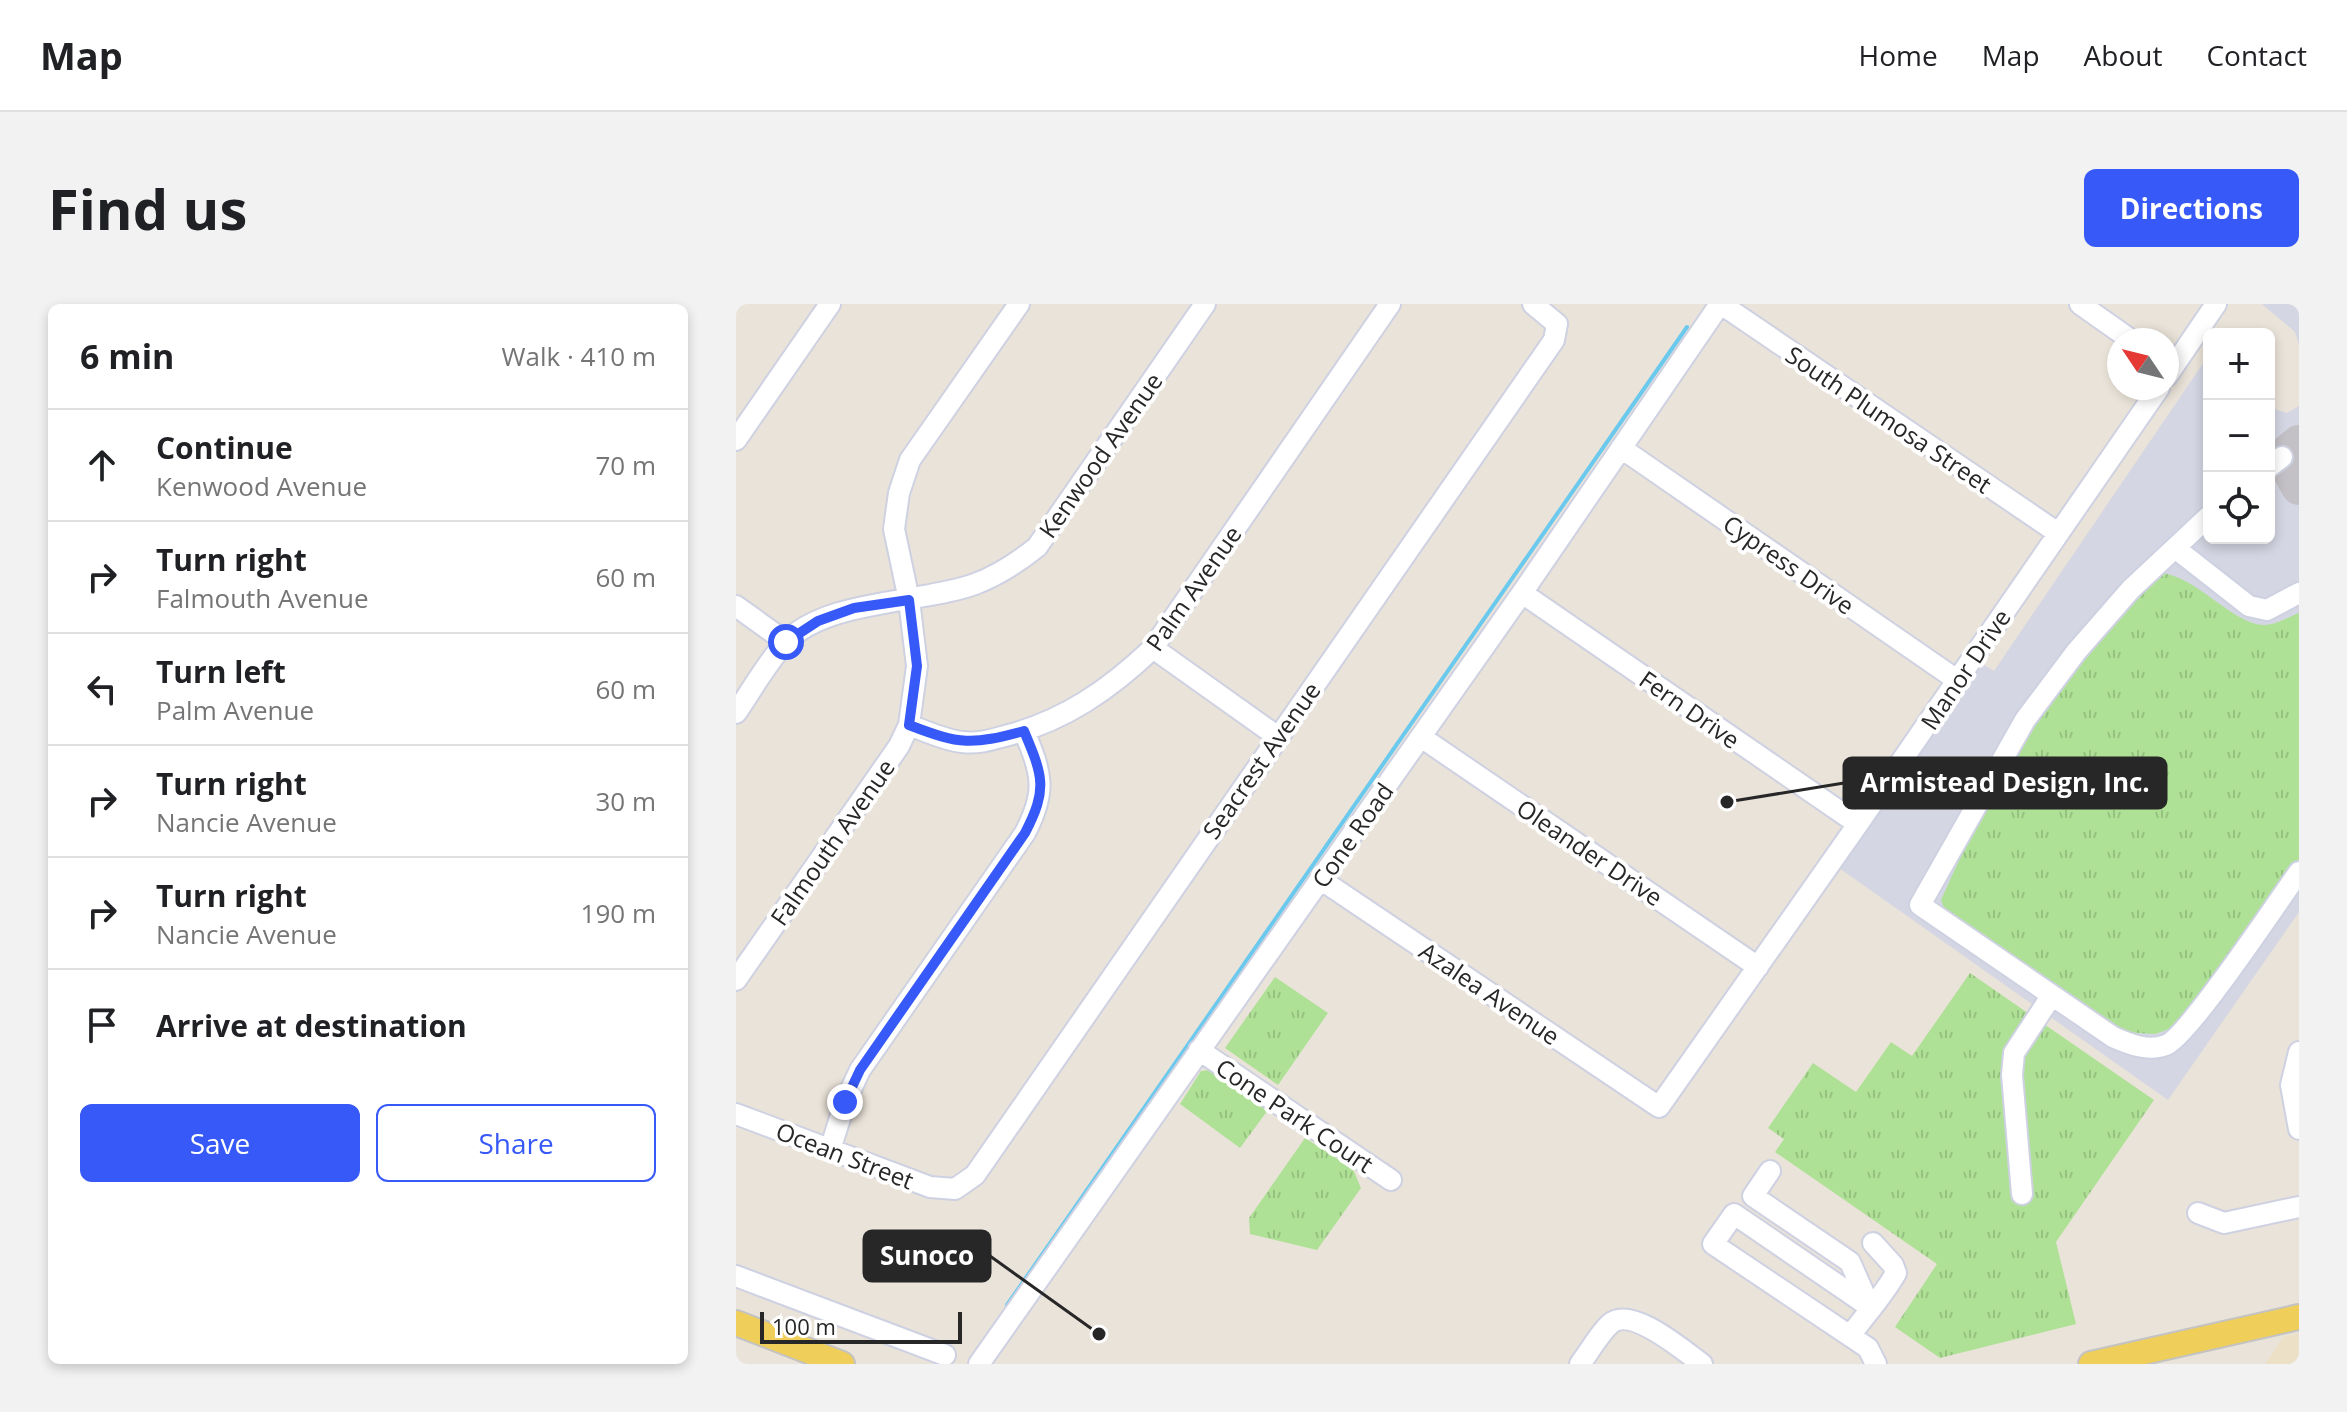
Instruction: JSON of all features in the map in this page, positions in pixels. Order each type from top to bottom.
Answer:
[{"type":"main road","points":[[2091,1364],[2299,1317]]},
{"type":"main road","points":[[736,1323],[831,1362]]},
{"type":"street","points":[[736,440],[830,304]]},
{"type":"street","name":"Falmouth Avenue","points":[[736,980],[899,746],[909,725],[917,666],[909,600],[894,529],[899,493],[910,460],[1019,304]]},
{"type":"street","name":"Kenwood Avenue","points":[[736,713],[786,642],[818,621],[854,608],[909,600],[973,585],[1010,569],[1037,547],[1205,304]]},
{"type":"street","name":"Palm Avenue","points":[[909,725],[961,742],[981,742],[1024,731],[1065,715],[1095,698],[1126,674],[1153,648],[1390,304]]},
{"type":"street","name":"Seacrest Avenue","points":[[955,1189],[975,1175],[1554,340],[1557,324],[1533,304]]},
{"type":"street","name":"Cone Road","points":[[979,1364],[1522,593],[1720,304]]},
{"type":"street","name":"South Plumosa Street","points":[[1720,304],[2058,533]]},
{"type":"street","points":[[2080,304],[2114,328]]},
{"type":"street","points":[[2179,356],[2216,304]]},
{"type":"street","name":"Manor Drive","points":[[1659,1107],[2151,400]]},
{"type":"street","name":"Cypress Drive","points":[[1621,448],[1957,680]]},
{"type":"street","points":[[2203,522],[2131,589],[2076,652],[2025,720],[1920,905],[2113,1037],[2138,1048],[2168,1045],[2190,1024],[2299,872]]},
{"type":"street","points":[[2175,548],[2249,606],[2267,610],[2299,593]]},
{"type":"street","name":"Fern Drive","points":[[1522,593],[1858,824]]},
{"type":"street","points":[[736,606],[786,642]]},
{"type":"street","points":[[1153,648],[1278,737]]},
{"type":"street","points":[[830,1150],[845,1102],[860,1070],[1025,833],[1038,808],[1042,784],[1039,767],[1024,731]]},
{"type":"street","name":"Oleander Drive","points":[[1421,737],[1758,967]]},
{"type":"street","name":"Azalea Avenue","points":[[1320,879],[1659,1107]]},
{"type":"street","points":[[2022,1194],[2012,1075],[2014,1053],[2052,995]]},
{"type":"street","name":"Cone Park Court","points":[[1199,1050],[1391,1180]]},
{"type":"street","points":[[2299,1052],[2291,1085],[2299,1129]]},
{"type":"street","name":"Ocean Street","points":[[736,1114],[930,1187],[955,1189]]},
{"type":"street","points":[[1770,1171],[1753,1196],[1850,1262],[1870,1307]]},
{"type":"street","points":[[2198,1213],[2224,1223],[2299,1207]]},
{"type":"street","points":[[1870,1307],[1734,1214],[1713,1244],[1868,1348],[1876,1364]]},
{"type":"street","points":[[1850,1336],[1870,1307],[1886,1291],[1896,1273],[1893,1265],[1873,1243]]},
{"type":"street","points":[[1780,1289],[1801,1259]]},
{"type":"street","points":[[736,1276],[945,1355]]},
{"type":"street","points":[[1580,1364],[1611,1323],[1624,1318],[1641,1322],[1702,1364]]},
{"type":"shaded area","points":[[2262,304],[2299,304],[2299,345],[2295,332]]},
{"type":"shaded area","points":[[2203,363],[2203,544],[2275,544],[2275,409],[2287,413],[2299,406],[2299,912],[2168,1100],[1839,868],[1981,663],[1994,671]]},
{"type":"shaded area","points":[[2299,1333],[2299,1364],[2265,1364],[2283,1337]]},
{"type":"green space","points":[[2159,573],[2186,582],[2252,623],[2268,625],[2299,613],[2299,859],[2178,1026],[2155,1034],[2121,1032],[1947,916],[1941,900],[1980,814],[2032,729],[2111,621]]},
{"type":"green space","points":[[1970,973],[2154,1100],[2056,1242],[2076,1324],[1940,1358],[1895,1327],[1937,1264],[1775,1152],[1784,1139],[1768,1128],[1813,1063],[1856,1092],[1891,1042],[1912,1056]]},
{"type":"green space","points":[[1275,977],[1328,1013],[1278,1085],[1225,1048]]},
{"type":"green space","points":[[1210,1070],[1268,1110],[1240,1148],[1180,1104],[1201,1071]]},
{"type":"green space","points":[[1305,1138],[1353,1169],[1361,1188],[1317,1250],[1250,1234],[1249,1218]]},
{"type":"waterway","points":[[1007,1305],[1687,327]]},
{"type":"taxiway","points":[[2299,443],[2282,457],[2299,487]]},
{"type":"place","name":"Armistead Design, Inc.","points":[[1727,802]]},
{"type":"place","name":"Sunoco","points":[[1099,1334]]},
{"type":"route","points":[[786,642],[818,621],[854,608],[909,600],[917,666],[909,725],[961,742],[981,742],[1024,731],[1039,767],[1042,784],[1038,808],[1025,833],[860,1070],[845,1102]]}]
